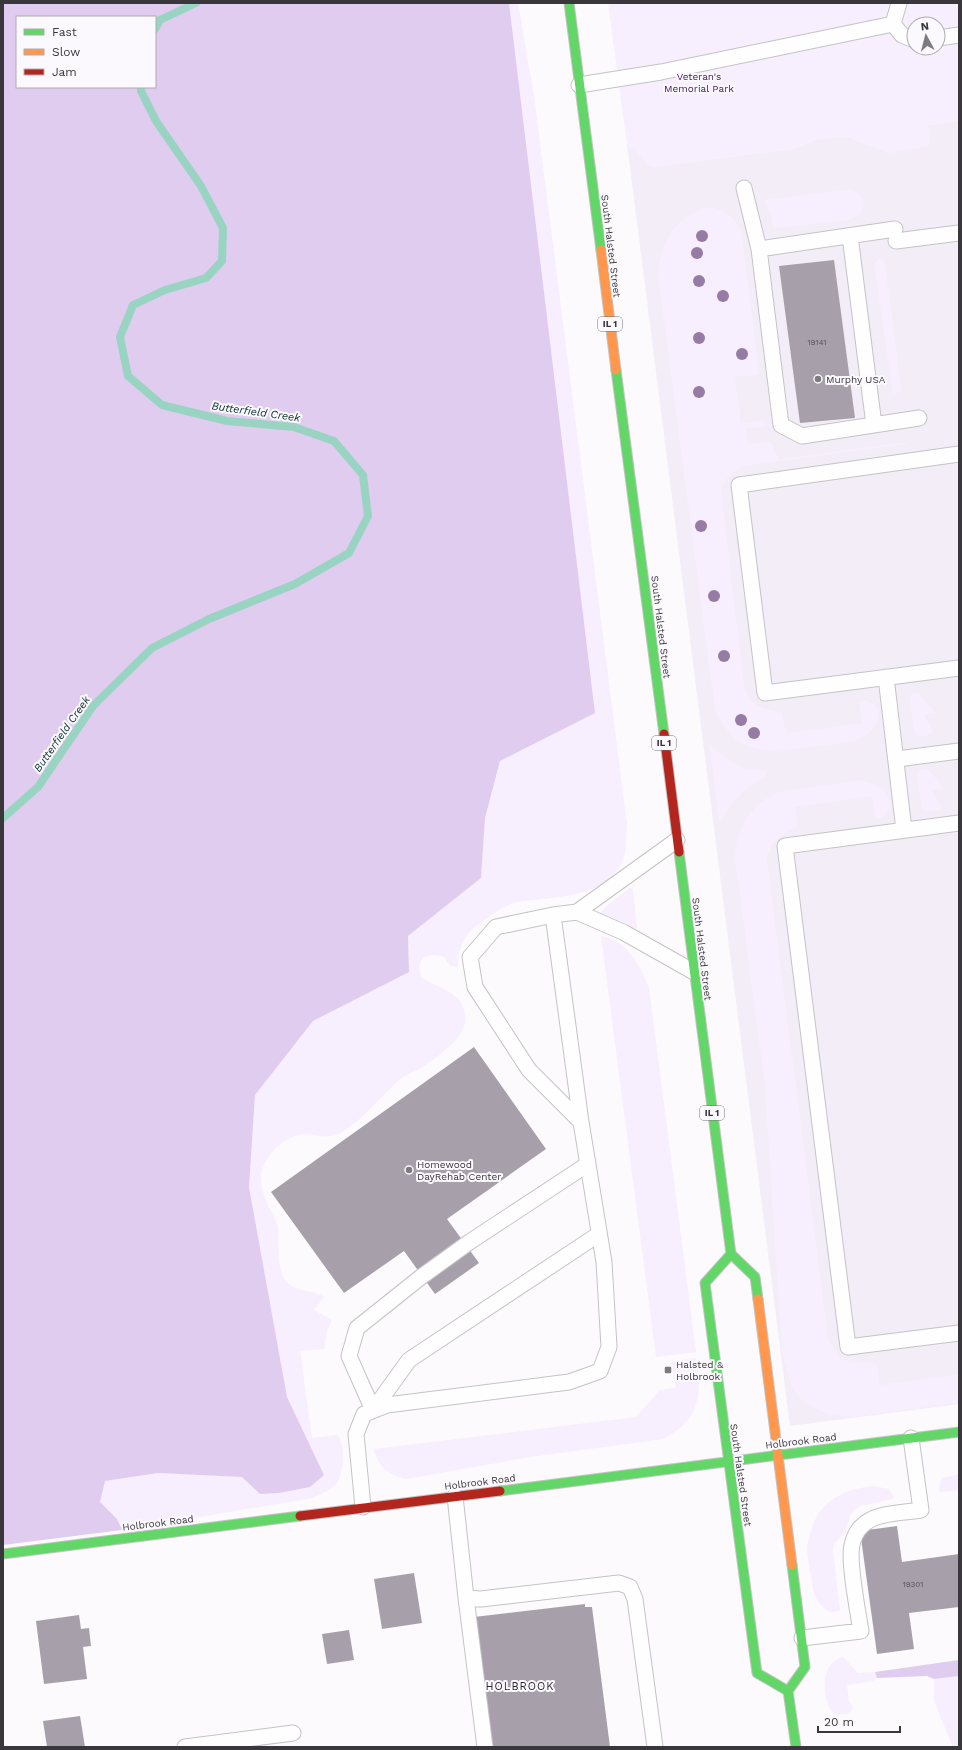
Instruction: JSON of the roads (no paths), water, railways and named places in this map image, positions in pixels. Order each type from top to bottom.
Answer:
[{"type":"main road","name":"South Halsted Street","points":[[569,3],[731,1254],[705,1283],[727,1461],[757,1673],[788,1691]]},
{"type":"main road","points":[[731,1254],[755,1277],[805,1667],[788,1691],[796,1747]]},
{"type":"main road","name":"Holbrook Road","points":[[3,1554],[959,1432]]},
{"type":"lane","points":[[893,24],[899,3]]},
{"type":"lane","points":[[579,85],[661,72],[893,24]]},
{"type":"lane","points":[[893,24],[902,35],[906,37]]},
{"type":"lane","points":[[946,37],[959,35]]},
{"type":"lane","points":[[744,188],[759,249],[780,425],[802,436],[919,418]]},
{"type":"lane","points":[[759,249],[850,236],[959,233]]},
{"type":"lane","points":[[850,236],[874,425]]},
{"type":"lane","points":[[959,454],[739,485],[765,693],[959,668]]},
{"type":"lane","points":[[886,677],[897,759],[904,830]]},
{"type":"lane","points":[[897,759],[959,751]]},
{"type":"lane","points":[[959,823],[785,846],[848,1347],[959,1333]]},
{"type":"lane","points":[[581,1122],[529,1070],[475,988],[470,957],[496,927],[553,915],[577,912],[677,840]]},
{"type":"lane","points":[[577,912],[623,932],[694,972]]},
{"type":"lane","points":[[363,1507],[356,1434],[364,1414],[387,1405],[569,1382],[600,1371],[609,1347],[604,1262],[581,1122],[553,915]]},
{"type":"lane","points":[[373,1410],[350,1356],[357,1328],[468,1243],[588,1164]]},
{"type":"lane","points":[[373,1410],[410,1360],[599,1234]]},
{"type":"lane","points":[[802,1638],[861,1631],[851,1560],[851,1546],[862,1526],[873,1520],[886,1515],[921,1510],[911,1438]]},
{"type":"lane","points":[[455,1496],[485,1747]]},
{"type":"lane","points":[[466,1598],[481,1599],[619,1583],[630,1587],[635,1599],[655,1747]]},
{"type":"lane","points":[[185,1747],[293,1733]]},
{"type":"waterway","name":"Butterfield Creek","points":[[156,27],[160,20],[196,3]]},
{"type":"waterway","name":"Butterfield Creek","points":[[3,818],[38,787],[93,706],[152,648],[209,619],[295,584],[349,553],[368,516],[363,475],[334,441],[294,427],[227,421],[162,405],[128,376],[120,337],[133,305],[165,290],[206,278],[222,261],[223,228],[201,186],[156,121],[141,91],[141,88]]},
{"type":"place","name":"Murphy USA","points":[[818,379]]},
{"type":"place","name":"Homewood DayRehab Center","points":[[409,1170]]},
{"type":"place","name":"Halsted & Holbrook","points":[[668,1370]]},
{"type":"district","name":"HOLBROOK","points":[[520,1686]]},
{"type":"park label","name":"Veteran's Memorial Park","points":[[699,82]]}]
